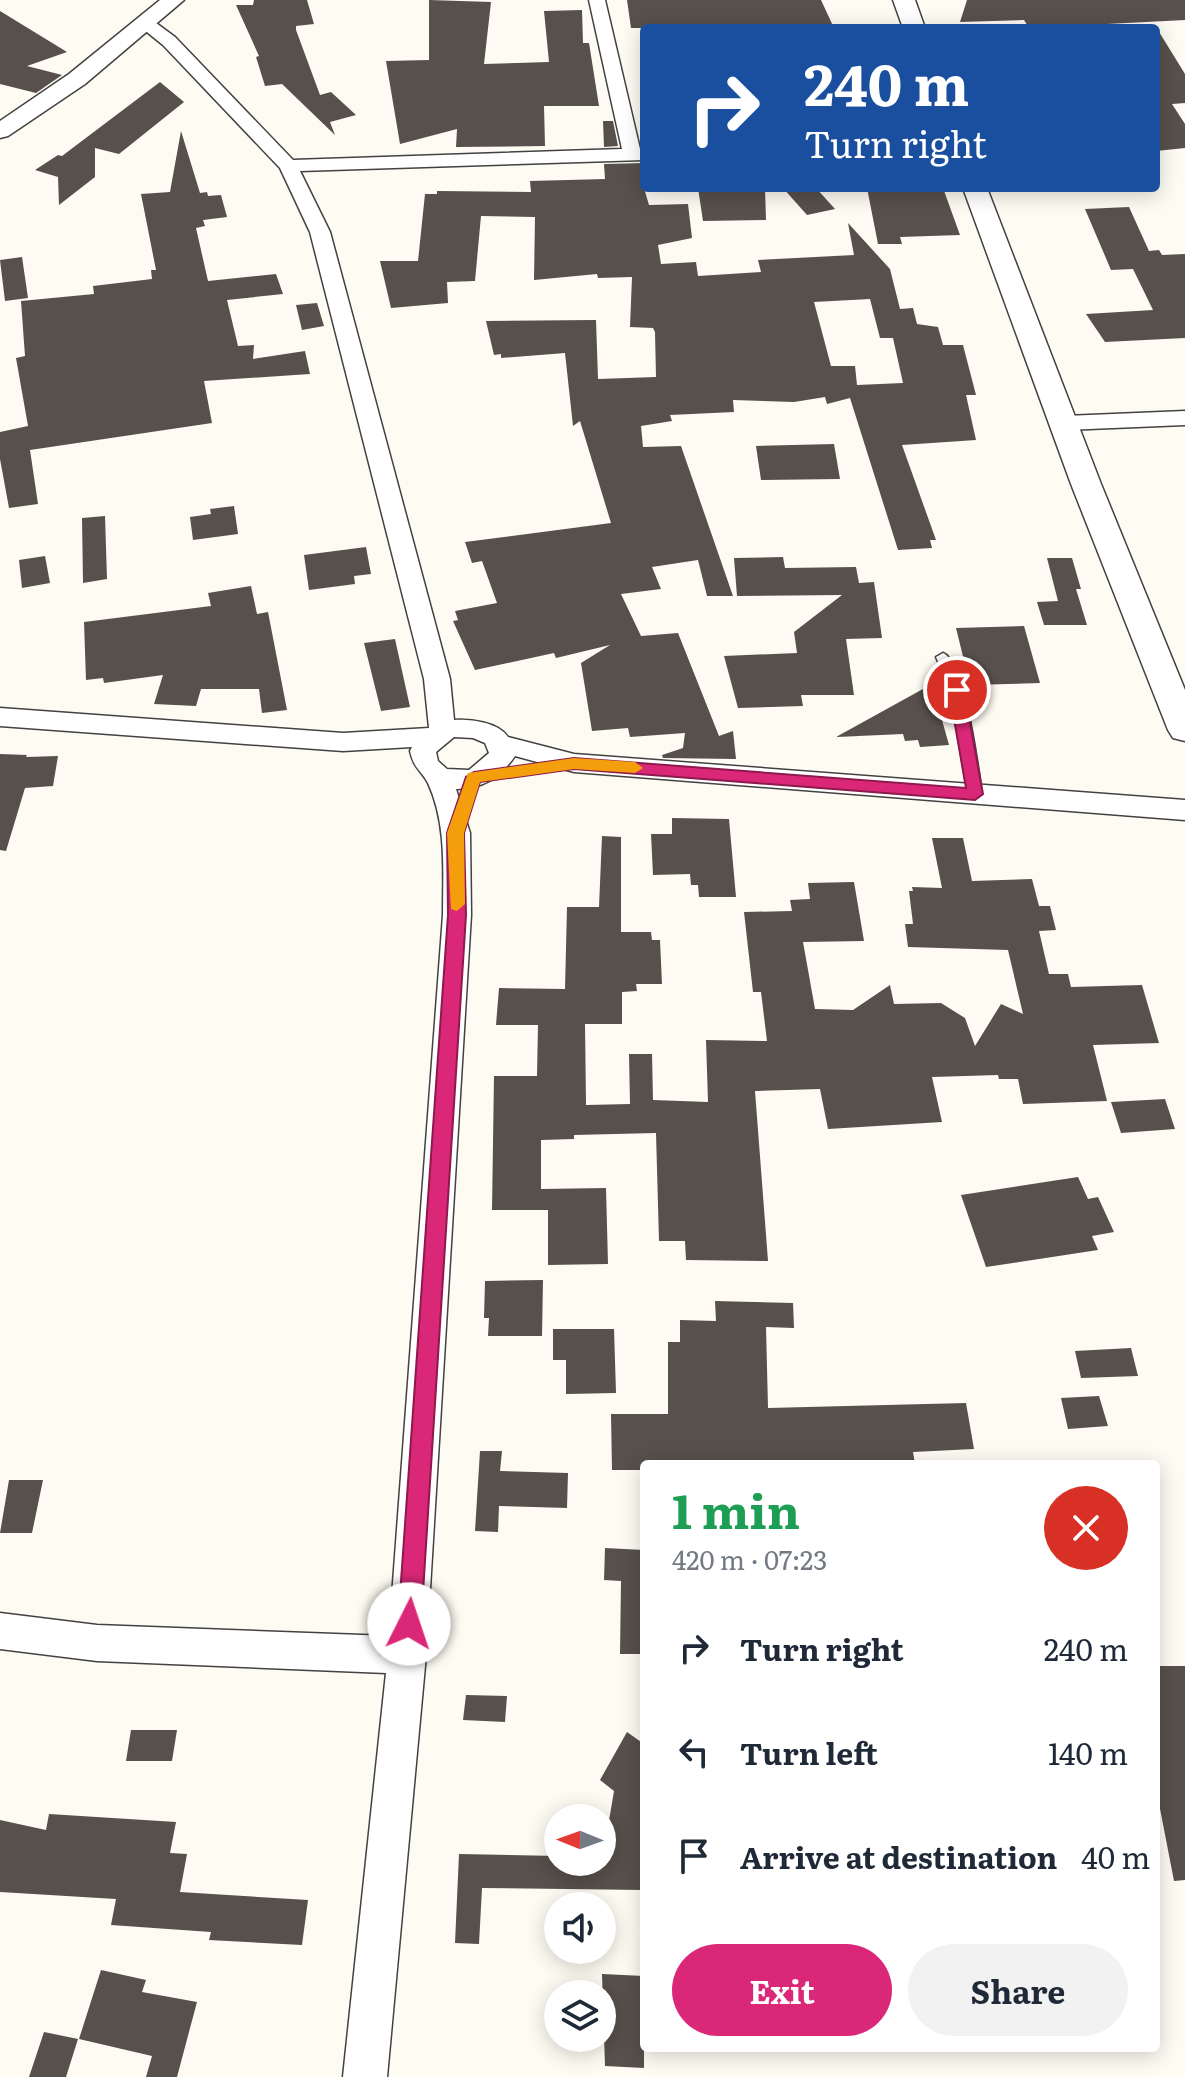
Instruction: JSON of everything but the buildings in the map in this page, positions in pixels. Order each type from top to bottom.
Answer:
[{"type":"street","points":[[1,129],[77,79],[173,0]]},
{"type":"street","points":[[288,166],[638,154],[597,0]]},
{"type":"street","points":[[904,0],[913,24]]},
{"type":"street","points":[[146,24],[169,41],[288,166],[320,232],[437,679],[437,734],[423,751],[456,833],[457,915],[407,1655],[365,2077]]},
{"type":"street","points":[[977,192],[1086,484],[1185,730]]},
{"type":"street","points":[[1065,423],[1185,418]]},
{"type":"street","points":[[437,679],[475,727]]},
{"type":"street","points":[[0,717],[343,742],[437,734],[458,726],[475,727],[495,737],[503,754],[482,775],[456,833]]},
{"type":"street","points":[[343,742],[460,781],[482,775],[574,763]]},
{"type":"street","points":[[498,743],[574,763],[1185,810]]},
{"type":"street","points":[[0,1631],[97,1643],[407,1655]]},
{"type":"lane","points":[[943,657],[957,690],[975,794]]},
{"type":"slow traffic","points":[[457,904],[456,833],[474,777],[574,763],[635,768]]},
{"type":"route","points":[[409,1624],[457,915],[456,833],[474,777],[574,763],[975,794],[957,690]]}]
